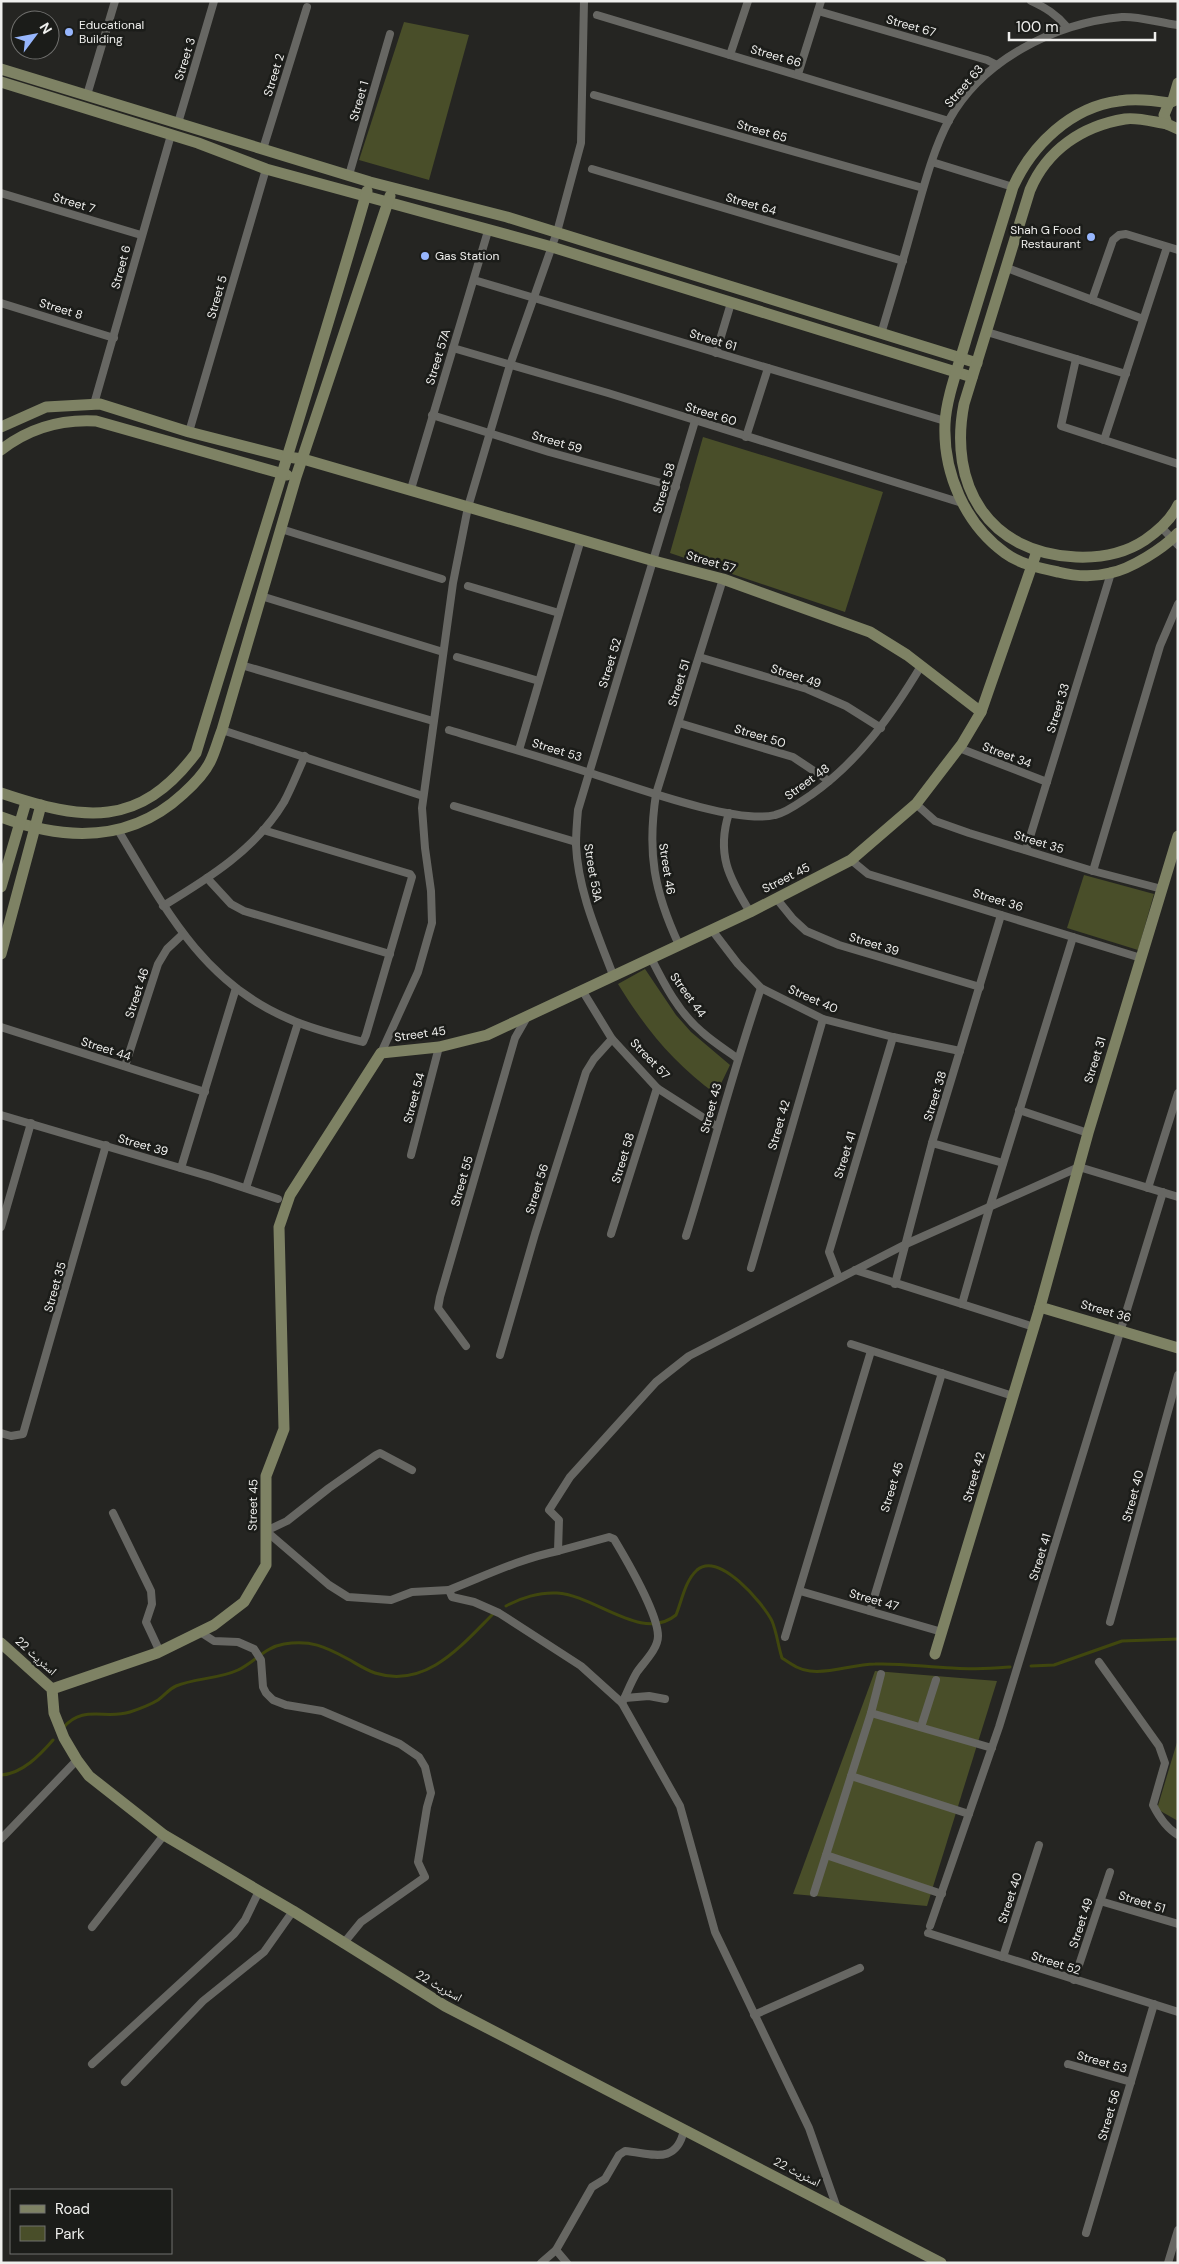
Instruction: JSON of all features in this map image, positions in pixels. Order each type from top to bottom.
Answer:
[{"type":"street","points":[[87,95],[115,1]]},
{"type":"street","name":"Street 3","points":[[178,124],[214,1]]},
{"type":"street","points":[[381,1053],[418,972],[432,923],[432,891],[423,828],[423,796],[459,546],[488,433],[533,298],[558,232],[581,143],[584,1]]},
{"type":"street","points":[[730,54],[748,1]]},
{"type":"street","points":[[798,74],[821,1]]},
{"type":"street","points":[[1031,1],[1046,7],[1067,27]]},
{"type":"street","name":"Street 2","points":[[263,150],[306,7]]},
{"type":"street","name":"Street 67","points":[[818,11],[986,60],[997,65]]},
{"type":"street","name":"Street 66","points":[[597,15],[949,120]]},
{"type":"street","name":"Street 63","points":[[881,334],[923,188],[949,120],[960,104],[997,65],[1027,46],[1067,27],[1123,17],[1178,25]]},
{"type":"street","name":"Street 1","points":[[349,175],[390,34]]},
{"type":"street","points":[[1,69],[370,182],[558,232],[977,363]]},
{"type":"street","points":[[1,82],[198,143],[266,169],[552,247],[972,377]]},
{"type":"street","points":[[1172,126],[1164,115],[1173,101],[1178,83]]},
{"type":"street","name":"Street 65","points":[[594,95],[923,188]]},
{"type":"street","points":[[1162,528],[1176,539],[1138,562],[1111,573],[1072,575],[1032,567],[1006,554],[982,533],[962,502],[949,471],[945,442],[945,421],[956,372],[1013,187],[1021,169],[1044,140],[1073,118],[1088,110],[1118,101],[1144,99],[1173,101]]},
{"type":"street","points":[[1172,126],[1126,118],[1088,130],[1060,147],[1037,173],[1030,190],[1008,268],[972,377],[961,421],[960,447],[964,476],[972,496],[985,516],[999,531],[1037,551],[1066,557],[1105,556],[1140,544],[1162,528],[1175,513],[1178,505]]},
{"type":"street","points":[[198,143],[201,131]]},
{"type":"street","name":"Street 6","points":[[94,404],[171,135]]},
{"type":"street","points":[[932,162],[1013,187]]},
{"type":"street","name":"Street 5","points":[[189,432],[266,169]]},
{"type":"street","name":"Street 64","points":[[592,169],[903,261]]},
{"type":"street","points":[[1,794],[26,802],[87,814],[119,811],[147,800],[160,792],[181,773],[196,753],[281,473],[311,385],[370,182]]},
{"type":"street","points":[[1,817],[36,828],[78,833],[110,833],[142,822],[170,805],[181,796],[210,763],[222,730],[296,477],[394,188]]},
{"type":"street","name":"Street 7","points":[[1,193],[141,235]]},
{"type":"street","name":"Street 57A","points":[[411,489],[488,231]]},
{"type":"street","points":[[1092,300],[1113,240],[1119,235],[1126,234],[1178,250]]},
{"type":"street","points":[[1104,440],[1167,247]]},
{"type":"street","points":[[1008,268],[1143,319]]},
{"type":"street","name":"Street 61","points":[[474,280],[945,421]]},
{"type":"street","name":"Street 8","points":[[1,303],[114,338]]},
{"type":"street","points":[[716,353],[731,303]]},
{"type":"street","points":[[987,332],[1126,374]]},
{"type":"street","name":"Street 60","points":[[452,348],[608,393],[695,422],[962,502]]},
{"type":"street","points":[[1076,359],[1060,426],[1178,464]]},
{"type":"street","points":[[746,437],[768,368]]},
{"type":"street","points":[[311,385],[326,390]]},
{"type":"street","name":"Street 57","points":[[3,423],[46,407],[100,404],[189,432],[287,457],[303,459],[654,561],[723,579],[870,632],[907,655],[981,712]]},
{"type":"street","name":"Street 59","points":[[432,415],[676,487]]},
{"type":"street","points":[[1,450],[18,437],[53,423],[79,420],[96,421],[296,477]]},
{"type":"street","name":"Street 58","points":[[654,561],[695,422]]},
{"type":"street","points":[[156,438],[160,423]]},
{"type":"street","points":[[281,528],[442,579]]},
{"type":"street","points":[[519,750],[581,539]]},
{"type":"street","name":"Street 45","points":[[52,1689],[160,1652],[214,1625],[244,1602],[257,1583],[266,1565],[266,1476],[284,1429],[279,1227],[290,1195],[381,1053],[439,1047],[487,1035],[750,912],[851,860],[916,804],[958,748],[981,712],[1037,551]]},
{"type":"street","name":"Street 52","points":[[588,772],[654,561]]},
{"type":"street","name":"Street 33","points":[[1026,850],[1111,573]]},
{"type":"street","name":"Street 51","points":[[656,794],[723,579]]},
{"type":"street","points":[[468,586],[559,613]]},
{"type":"street","points":[[261,596],[443,652]]},
{"type":"street","points":[[1093,871],[1160,646],[1178,604]]},
{"type":"street","points":[[234,629],[251,633]]},
{"type":"street","points":[[457,657],[539,681]]},
{"type":"street","name":"Street 49","points":[[699,657],[807,689],[846,706],[881,728]]},
{"type":"street","points":[[241,665],[433,720]]},
{"type":"street","name":"Street 48","points":[[656,794],[749,817],[775,815],[793,807],[829,781],[865,747],[881,728],[921,666]]},
{"type":"street","name":"Street 50","points":[[679,723],[793,757],[829,781]]},
{"type":"street","points":[[222,730],[423,796]]},
{"type":"street","name":"Street 53","points":[[449,730],[519,750],[656,794]]},
{"type":"street","name":"Street 34","points":[[958,748],[1047,782]]},
{"type":"street","points":[[163,906],[232,860],[263,830],[285,801],[305,756]]},
{"type":"street","name":"Street 53A","points":[[588,772],[578,810],[576,842],[588,908],[613,975]]},
{"type":"street","points":[[170,784],[181,796]]},
{"type":"street","name":"Street 46","points":[[656,794],[651,848],[655,875],[659,896],[679,945]]},
{"type":"street","points":[[1,887],[26,802]]},
{"type":"street","name":"Street 35","points":[[916,804],[935,821],[1093,871],[1162,889]]},
{"type":"street","points":[[1,954],[41,805]]},
{"type":"street","points":[[454,806],[576,842]]},
{"type":"street","points":[[729,813],[722,846],[732,883],[750,912]]},
{"type":"street","points":[[118,830],[163,906],[183,934],[200,956],[236,988],[286,1018],[363,1042],[412,877],[410,874],[263,830]]},
{"type":"street","name":"Street 31","points":[[1040,1307],[1088,1133],[1178,836]]},
{"type":"street","name":"Street 36","points":[[851,860],[868,874],[1141,958]]},
{"type":"street","points":[[207,878],[231,904],[244,911],[390,954]]},
{"type":"street","name":"Street 39","points":[[776,898],[793,919],[806,931],[839,945],[980,987]]},
{"type":"street","name":"Street 38","points":[[895,1284],[932,1143],[1001,915]]},
{"type":"street","name":"Street 40","points":[[712,930],[738,964],[761,988],[823,1019],[892,1037],[960,1051]]},
{"type":"street","name":"Street 46","points":[[125,1066],[158,964],[168,949],[183,934]]},
{"type":"street","points":[[962,1304],[1003,1163],[1074,937]]},
{"type":"street","name":"Street 44","points":[[651,958],[681,1009],[701,1032],[737,1058]]},
{"type":"street","points":[[181,1168],[236,988]]},
{"type":"street","name":"Street 43","points":[[686,1236],[737,1058],[761,988]]},
{"type":"street","name":"Street 57","points":[[582,990],[612,1039],[656,1088],[718,1127]]},
{"type":"street","name":"Street 55","points":[[466,1346],[438,1308],[440,1297],[516,1038],[527,1017]]},
{"type":"street","name":"Street 42","points":[[751,1268],[823,1019]]},
{"type":"street","points":[[246,1188],[298,1023]]},
{"type":"street","name":"Street 44","points":[[1,1027],[205,1092]]},
{"type":"street","name":"Street 41","points":[[839,1278],[829,1252],[892,1037]]},
{"type":"street","name":"Street 56","points":[[500,1355],[535,1234],[586,1072],[594,1059],[612,1039]]},
{"type":"street","name":"Street 54","points":[[411,1155],[439,1047]]},
{"type":"street","name":"Street 58","points":[[611,1234],[656,1088]]},
{"type":"street","points":[[1148,1188],[1178,1093]]},
{"type":"street","points":[[1020,1110],[1088,1133]]},
{"type":"street","name":"Street 39","points":[[1,1115],[181,1168],[278,1199]]},
{"type":"street","points":[[1170,1116],[1178,1118]]},
{"type":"street","points":[[1,1227],[31,1124]]},
{"type":"street","points":[[932,1143],[1003,1163]]},
{"type":"street","name":"Street 35","points":[[1,1433],[12,1436],[23,1434],[106,1146]]},
{"type":"street","points":[[558,1550],[559,1520],[549,1510],[551,1504],[570,1477],[656,1382],[689,1356],[906,1244],[1080,1167],[1178,1197]]},
{"type":"street","name":"Street 41","points":[[929,1929],[992,1748],[1164,1192]]},
{"type":"street","points":[[855,1270],[1034,1328]]},
{"type":"street","name":"Street 36","points":[[1040,1307],[1177,1346]]},
{"type":"street","name":"Street 42","points":[[934,1654],[1040,1307]]},
{"type":"street","points":[[851,1344],[1013,1396]]},
{"type":"street","points":[[785,1637],[871,1350]]},
{"type":"street","name":"Street 45","points":[[870,1610],[942,1372]]},
{"type":"street","name":"Street 40","points":[[1110,1622],[1178,1375]]},
{"type":"street","points":[[412,1470],[380,1453],[329,1488],[287,1521],[266,1531],[329,1585],[348,1596],[391,1600],[412,1592],[448,1590],[469,1584],[497,1569],[532,1556],[609,1537],[614,1539],[632,1569],[651,1611],[658,1637],[653,1651],[637,1672],[623,1700]]},
{"type":"street","points":[[113,1513],[151,1591],[152,1604],[146,1622],[160,1652]]},
{"type":"street","points":[[448,1590],[452,1597],[474,1602],[508,1618],[581,1666],[623,1700],[680,1806],[715,1932],[809,2128],[837,2208]]},
{"type":"street","name":"Street 47","points":[[800,1591],[942,1632]]},
{"type":"street","points":[[200,1632],[214,1641],[238,1642],[254,1649],[261,1660],[263,1687],[273,1700],[286,1705],[322,1711],[400,1744],[419,1757],[425,1767],[431,1793],[418,1862],[426,1877],[361,1922],[343,1944]]},
{"type":"street","name":"اسٹریٹ 22","points":[[1,1643],[52,1689],[54,1713],[64,1738],[89,1776],[164,1835],[293,1911],[444,2006],[941,2263]]},
{"type":"street","points":[[1099,1662],[1159,1746],[1165,1763],[1153,1805],[1159,1817],[1171,1831],[1178,1835]]},
{"type":"street","points":[[814,1893],[871,1713],[881,1674]]},
{"type":"street","points":[[921,1727],[936,1680]]},
{"type":"street","points":[[623,1700],[649,1696],[665,1698]]},
{"type":"street","points":[[871,1713],[992,1748]]},
{"type":"street","points":[[1,1839],[77,1760]]},
{"type":"street","points":[[851,1776],[969,1814]]},
{"type":"street","points":[[92,1927],[164,1835]]},
{"type":"street","name":"Street 40","points":[[1003,1957],[1039,1845]]},
{"type":"street","points":[[826,1855],[942,1894]]},
{"type":"street","name":"Street 49","points":[[1074,1980],[1110,1872]]},
{"type":"street","points":[[92,2064],[234,1934],[246,1920],[259,1891]]},
{"type":"street","name":"Street 51","points":[[1100,1901],[1178,1924]]},
{"type":"street","points":[[125,2082],[203,2001],[264,1952],[293,1911]]},
{"type":"street","name":"Street 52","points":[[929,1929],[1003,1957],[1178,2012]]},
{"type":"street","points":[[754,2015],[860,1968]]},
{"type":"street","name":"Street 56","points":[[1086,2233],[1154,2004]]},
{"type":"street","name":"Street 53","points":[[1068,2064],[1131,2082]]},
{"type":"street","points":[[541,2263],[556,2250],[592,2188],[605,2179],[619,2156],[625,2151],[657,2156],[666,2154],[675,2149],[681,2142],[684,2130]]},
{"type":"street","points":[[1168,2263],[1178,2230]]},
{"type":"street","points":[[556,2250],[567,2263]]},
{"type":"green space","points":[[404,22],[469,35],[429,180],[359,160]]},
{"type":"green space","points":[[703,437],[883,492],[845,612],[670,553]]},
{"type":"green space","points":[[1084,875],[1154,894],[1138,950],[1067,928]]},
{"type":"green space","points":[[645,969],[676,1015],[691,1032],[730,1065],[716,1094],[687,1070],[661,1044],[639,1016],[618,984]]},
{"type":"green space","points":[[875,1671],[997,1681],[927,1906],[793,1894]]},
{"type":"green space","points":[[1178,1739],[1178,1821],[1157,1809]]},
{"type":"waterway","points":[[506,1606],[530,1596],[557,1593],[587,1601],[633,1621],[648,1624],[663,1622],[676,1615],[684,1591],[693,1574],[706,1566],[717,1567],[739,1582],[760,1603],[772,1621],[782,1658],[802,1669],[818,1672],[867,1664],[966,1669],[1010,1667]]},
{"type":"waterway","points":[[63,1728],[71,1721],[86,1714],[121,1714],[152,1704],[176,1686],[231,1673],[244,1667],[271,1648],[284,1644],[302,1643],[317,1645],[375,1673],[393,1676],[410,1675],[426,1670],[441,1662],[493,1614]]},
{"type":"waterway","points":[[1031,1666],[1054,1665],[1122,1641],[1178,1639]]},
{"type":"waterway","points":[[1,1775],[9,1774],[23,1767],[53,1740]]},
{"type":"place","name":"Educational Building","points":[[69,32]]},
{"type":"place","name":"Shah G Food Restaurant","points":[[1091,237]]},
{"type":"place","name":"Gas Station","points":[[425,256]]}]
